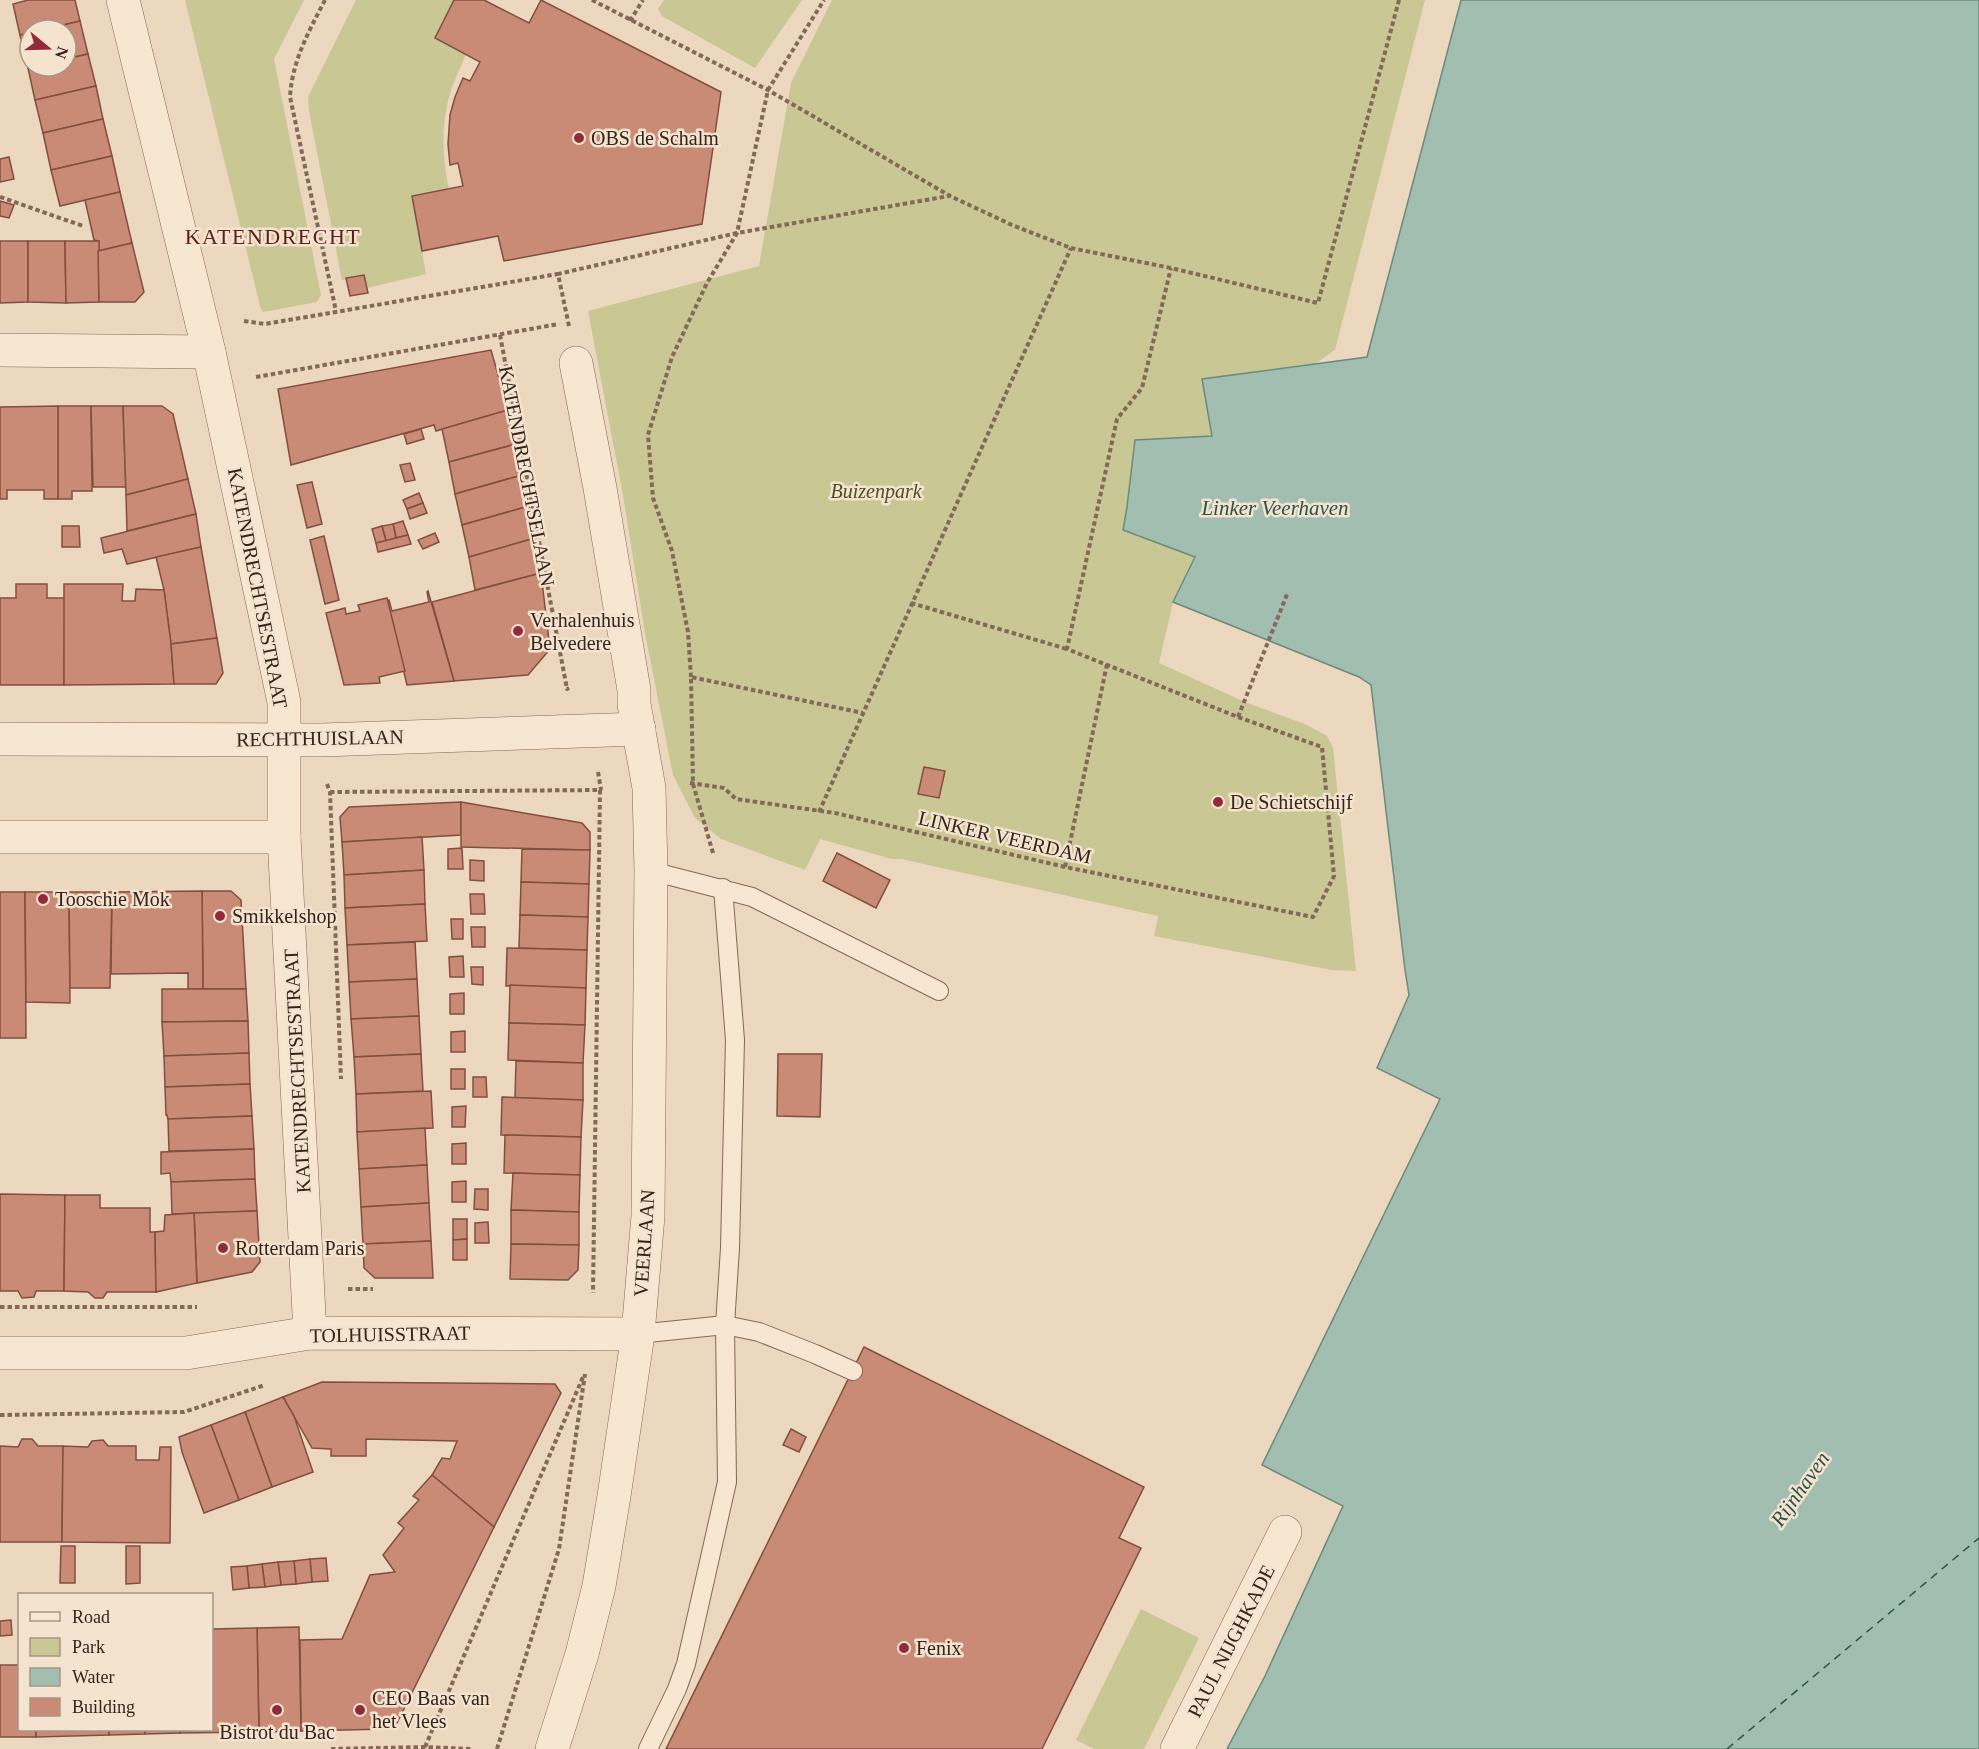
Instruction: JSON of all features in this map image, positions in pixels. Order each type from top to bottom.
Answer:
[{"type":"street","name":"KATENDRECHTSESTRAAT","points":[[123,0],[209,352],[284,702],[284,837],[310,1333]]},
{"type":"street","points":[[0,350],[209,352]]},
{"type":"street","points":[[576,363],[604,510],[639,729]]},
{"type":"street","name":"RECHTHUISLAAN","points":[[0,739],[285,741],[639,729]]},
{"type":"street","name":"VEERLAAN","points":[[552,1749],[582,1654],[599,1586],[638,1334],[648,1216],[651,871],[649,788],[639,729]]},
{"type":"street","points":[[0,837],[284,837]]},
{"type":"street","name":"TOLHUISSTRAAT","points":[[0,1353],[186,1353],[310,1333],[638,1334]]},
{"type":"street","name":"PAUL NIJGHKADE","points":[[1177,1749],[1285,1532]]},
{"type":"lane","points":[[651,871],[752,897],[939,991]]},
{"type":"lane","points":[[648,1749],[677,1689],[686,1664],[726,1482],[725,1325],[730,1248],[735,1040],[723,888]]},
{"type":"lane","points":[[638,1334],[725,1325],[759,1332],[853,1371]]},
{"type":"path","points":[[325,0],[300,49],[290,97],[336,311]]},
{"type":"path","points":[[592,0],[768,90],[950,196],[1012,225],[1071,248],[1171,268],[1318,303],[1399,0]]},
{"type":"path","points":[[630,21],[643,0]]},
{"type":"path","points":[[723,888],[693,784],[688,632],[672,551],[653,498],[648,435],[672,357],[707,283],[737,233],[768,90],[824,0]]},
{"type":"path","points":[[243,320],[265,324],[558,274],[737,233],[950,196]]},
{"type":"path","points":[[0,197],[83,226]]},
{"type":"path","points":[[819,812],[1071,248]]},
{"type":"path","points":[[1067,649],[1117,419],[1142,388],[1171,268]]},
{"type":"path","points":[[558,274],[576,363]]},
{"type":"path","points":[[254,377],[568,322]]},
{"type":"path","name":"KATENDRECHTSELAAN","points":[[500,335],[567,689],[575,688]]},
{"type":"path","points":[[911,603],[1067,649],[1238,717],[1288,592]]},
{"type":"path","points":[[1065,867],[1107,663]]},
{"type":"path","points":[[691,677],[863,713]]},
{"type":"path","name":"LINKER VEERDAM","points":[[693,784],[724,788],[736,799],[835,813],[1065,867],[1313,917],[1334,876],[1322,747],[1238,717]]},
{"type":"path","points":[[326,781],[330,792],[341,1087]]},
{"type":"path","points":[[330,792],[600,790],[593,1294]]},
{"type":"path","points":[[349,1288],[349,1297]]},
{"type":"path","points":[[0,1307],[199,1307]]},
{"type":"path","points":[[574,1371],[586,1371]]},
{"type":"path","points":[[425,1747],[586,1371]]},
{"type":"path","points":[[497,1749],[559,1549],[586,1371]]},
{"type":"path","points":[[0,1415],[184,1412],[271,1383]]},
{"type":"path","points":[[331,1749],[425,1747],[471,1749]]},
{"type":"green space","points":[[185,0],[304,0],[274,59],[321,295],[317,302],[263,312],[260,306]]},
{"type":"green space","points":[[356,0],[454,0],[435,38],[466,54],[452,89],[445,117],[444,153],[449,189],[412,196],[426,274],[367,288],[364,275],[342,280],[308,97]]},
{"type":"green space","points":[[664,0],[802,0],[755,68],[662,16],[658,9]]},
{"type":"green space","name":"Buizenpark","points":[[832,0],[1425,0],[1335,350],[1315,364],[1202,379],[1212,436],[1127,507],[1123,530],[1195,557],[1173,602],[1159,663],[1245,702],[1307,725],[1327,736],[1333,748],[1356,971],[1332,970],[1154,936],[1158,916],[901,859],[892,859],[820,839],[805,870],[721,839],[695,818],[673,775],[645,633],[623,495],[588,311],[759,266],[791,83]]},
{"type":"green space","points":[[1141,1609],[1199,1638],[1144,1749],[1094,1749],[1076,1740]]},
{"type":"water","points":[[1461,0],[1979,0],[1979,1749],[1227,1749],[1265,1676],[1343,1506],[1262,1465],[1440,1099],[1377,1068],[1409,995],[1371,685],[1359,677],[1173,602],[1195,557],[1123,530],[1135,440],[1212,436],[1202,379],[1367,357]]},
{"type":"building","points":[[28,0],[75,0],[80,21],[78,21],[78,18],[18,18],[18,26],[13,4]]},
{"type":"building","points":[[454,0],[484,0],[529,23],[541,0],[721,92],[702,224],[504,261],[498,236],[422,251],[412,196],[463,186],[458,163],[450,165],[448,144],[450,115],[463,78],[470,81],[480,62],[435,38]]},
{"type":"building","points":[[78,21],[80,21],[88,54],[78,56]]},
{"type":"building","points":[[88,54],[96,86],[35,100],[30,78],[78,78],[78,56]]},
{"type":"building","points":[[96,86],[103,119],[43,133],[35,100]]},
{"type":"building","points":[[103,119],[112,156],[51,170],[43,133]]},
{"type":"building","points":[[112,156],[120,192],[60,206],[51,170]]},
{"type":"building","points":[[9,157],[14,179],[0,182],[0,159]]},
{"type":"building","points":[[120,192],[132,243],[98,251],[99,241],[94,240],[85,200]]},
{"type":"building","points":[[0,201],[14,205],[9,218],[0,216]]},
{"type":"building","points":[[0,241],[28,241],[28,302],[0,303]]},
{"type":"building","points":[[28,241],[65,241],[66,303],[28,302]]},
{"type":"building","points":[[65,241],[99,241],[99,302],[66,303]]},
{"type":"building","points":[[132,243],[144,292],[135,302],[99,302],[98,251]]},
{"type":"building","points":[[364,275],[368,293],[350,296],[346,278]]},
{"type":"building","points":[[491,350],[508,410],[436,431],[434,425],[291,465],[278,389]]},
{"type":"building","points":[[58,406],[91,406],[92,491],[72,491],[72,499],[58,499]]},
{"type":"building","points":[[58,406],[58,499],[44,499],[44,490],[7,490],[7,499],[0,499],[0,407]]},
{"type":"building","points":[[91,406],[123,406],[126,487],[93,487]]},
{"type":"building","points":[[123,406],[162,406],[173,414],[188,479],[126,495]]},
{"type":"building","points":[[508,410],[516,444],[449,462],[442,429]]},
{"type":"building","points":[[421,429],[424,439],[407,444],[404,434]]},
{"type":"building","points":[[516,444],[522,475],[455,494],[449,462]]},
{"type":"building","points":[[410,463],[415,480],[405,482],[400,465]]},
{"type":"building","points":[[522,475],[529,506],[462,525],[455,494]]},
{"type":"building","points":[[188,479],[196,514],[127,531],[126,495]]},
{"type":"building","points":[[312,482],[322,524],[307,528],[297,485]]},
{"type":"building","points":[[419,493],[423,503],[407,509],[403,500]]},
{"type":"building","points":[[423,503],[427,513],[410,519],[407,509]]},
{"type":"building","points":[[529,506],[535,538],[469,557],[462,525]]},
{"type":"building","points":[[196,514],[201,547],[127,564],[122,549],[104,553],[101,538]]},
{"type":"building","points":[[403,521],[408,535],[396,538],[393,524]]},
{"type":"building","points":[[393,524],[396,538],[386,541],[382,526]]},
{"type":"building","points":[[62,526],[79,526],[80,547],[62,547]]},
{"type":"building","points":[[382,526],[386,541],[376,543],[372,529]]},
{"type":"building","points":[[435,533],[439,542],[423,549],[418,540]]},
{"type":"building","points":[[408,535],[411,544],[378,552],[376,543]]},
{"type":"building","points":[[324,536],[339,600],[325,604],[310,540]]},
{"type":"building","points":[[535,538],[541,573],[475,590],[469,557]]},
{"type":"building","points":[[201,547],[217,638],[171,644],[164,590],[156,557]]},
{"type":"building","points":[[541,573],[550,649],[528,675],[454,681],[432,602]]},
{"type":"building","points":[[16,584],[47,584],[47,598],[65,598],[64,685],[0,685],[0,598],[16,598]]},
{"type":"building","points":[[64,584],[123,584],[122,601],[135,601],[136,589],[164,590],[174,684],[64,685]]},
{"type":"building","points":[[428,591],[454,681],[407,685],[387,601],[389,600],[392,611],[429,602]]},
{"type":"building","points":[[387,598],[405,671],[379,677],[380,683],[344,685],[326,613],[345,608],[346,614],[360,611],[358,605]]},
{"type":"building","points":[[217,638],[223,673],[216,684],[174,684],[171,644]]},
{"type":"building","points":[[924,767],[945,771],[939,798],[918,794]]},
{"type":"building","points":[[461,802],[461,835],[342,842],[340,817],[349,807]]},
{"type":"building","points":[[461,802],[582,823],[590,832],[590,850],[461,847]]},
{"type":"building","points":[[422,837],[424,870],[344,875],[342,842]]},
{"type":"building","points":[[462,848],[463,869],[448,869],[448,849]]},
{"type":"building","points":[[522,849],[590,850],[589,884],[521,882]]},
{"type":"building","points":[[837,853],[890,880],[876,908],[823,881]]},
{"type":"building","points":[[470,860],[484,861],[484,881],[470,880]]},
{"type":"building","points":[[424,870],[425,904],[345,908],[344,875]]},
{"type":"building","points":[[521,882],[589,884],[588,917],[520,915]]},
{"type":"building","points":[[202,891],[231,891],[241,900],[246,989],[203,989]]},
{"type":"building","points":[[202,891],[203,989],[188,989],[188,973],[111,974],[112,892]]},
{"type":"building","points":[[0,892],[25,892],[26,1038],[0,1038]]},
{"type":"building","points":[[25,892],[69,892],[70,1003],[26,1002]]},
{"type":"building","points":[[69,892],[112,892],[110,988],[70,988]]},
{"type":"building","points":[[470,894],[484,894],[485,914],[471,914]]},
{"type":"building","points":[[425,904],[427,941],[347,945],[345,908]]},
{"type":"building","points":[[520,915],[588,917],[587,950],[519,948]]},
{"type":"building","points":[[451,919],[463,919],[463,939],[452,939]]},
{"type":"building","points":[[471,927],[485,927],[485,947],[472,947]]},
{"type":"building","points":[[415,942],[417,979],[349,982],[347,945]]},
{"type":"building","points":[[507,948],[587,950],[586,988],[506,986]]},
{"type":"building","points":[[463,956],[464,977],[450,977],[449,957]]},
{"type":"building","points":[[471,967],[483,967],[483,985],[472,984]]},
{"type":"building","points":[[417,979],[419,1016],[351,1019],[349,982]]},
{"type":"building","points":[[510,985],[586,988],[585,1025],[509,1023]]},
{"type":"building","points":[[162,989],[246,989],[248,1021],[162,1022]]},
{"type":"building","points":[[464,993],[464,1014],[450,1014],[450,994]]},
{"type":"building","points":[[419,1016],[421,1054],[354,1057],[351,1019]]},
{"type":"building","points":[[248,1021],[249,1053],[164,1056],[162,1022]]},
{"type":"building","points":[[509,1023],[585,1025],[583,1063],[508,1060]]},
{"type":"building","points":[[465,1031],[465,1052],[451,1052],[451,1032]]},
{"type":"building","points":[[249,1053],[250,1084],[165,1087],[164,1056]]},
{"type":"building","points":[[421,1054],[423,1091],[356,1094],[354,1057]]},
{"type":"building","points":[[778,1054],[822,1054],[820,1117],[777,1116]]},
{"type":"building","points":[[516,1061],[583,1063],[583,1100],[515,1098]]},
{"type":"building","points":[[451,1069],[465,1069],[465,1089],[451,1089]]},
{"type":"building","points":[[473,1077],[486,1077],[487,1097],[473,1097]]},
{"type":"building","points":[[250,1084],[252,1116],[168,1119],[166,1115],[165,1087]]},
{"type":"building","points":[[431,1091],[433,1128],[357,1132],[356,1094]]},
{"type":"building","points":[[502,1097],[583,1100],[581,1137],[501,1135]]},
{"type":"building","points":[[466,1106],[465,1127],[452,1127],[452,1107]]},
{"type":"building","points":[[252,1116],[254,1149],[169,1151],[168,1119]]},
{"type":"building","points":[[425,1128],[427,1165],[359,1169],[357,1132]]},
{"type":"building","points":[[505,1135],[581,1137],[580,1175],[504,1173]]},
{"type":"building","points":[[466,1143],[466,1164],[452,1164],[452,1144]]},
{"type":"building","points":[[254,1149],[255,1179],[171,1182],[170,1173],[161,1174],[161,1152]]},
{"type":"building","points":[[427,1165],[429,1203],[361,1207],[359,1169]]},
{"type":"building","points":[[513,1173],[580,1175],[579,1212],[511,1210]]},
{"type":"building","points":[[255,1179],[257,1211],[172,1214],[171,1182]]},
{"type":"building","points":[[466,1181],[466,1202],[452,1202],[452,1182]]},
{"type":"building","points":[[475,1189],[488,1189],[488,1210],[474,1209]]},
{"type":"building","points":[[0,1194],[65,1195],[64,1291],[36,1291],[34,1297],[22,1298],[18,1291],[0,1291]]},
{"type":"building","points":[[65,1195],[100,1195],[100,1208],[150,1208],[150,1232],[155,1232],[156,1292],[107,1292],[103,1298],[95,1298],[88,1292],[64,1291]]},
{"type":"building","points":[[429,1203],[431,1241],[363,1244],[361,1207]]},
{"type":"building","points":[[511,1210],[579,1212],[579,1245],[511,1244]]},
{"type":"building","points":[[257,1211],[260,1262],[252,1272],[197,1283],[194,1213]]},
{"type":"building","points":[[194,1213],[197,1283],[156,1292],[155,1232],[164,1231],[165,1215]]},
{"type":"building","points":[[453,1219],[467,1219],[467,1239],[453,1240]]},
{"type":"building","points":[[488,1222],[489,1243],[475,1243],[475,1223]]},
{"type":"building","points":[[467,1239],[467,1260],[453,1260],[453,1240]]},
{"type":"building","points":[[431,1241],[433,1278],[375,1278],[364,1268],[363,1244]]},
{"type":"building","points":[[511,1244],[579,1245],[578,1270],[568,1280],[510,1279]]},
{"type":"building","name":"Fenix","points":[[864,1347],[1144,1487],[1119,1538],[1141,1548],[1042,1749],[666,1749]]},
{"type":"building","points":[[322,1382],[555,1384],[561,1393],[494,1527],[432,1475],[442,1458],[450,1459],[457,1441],[366,1439],[366,1456],[331,1456],[331,1449],[312,1448],[283,1397]]},
{"type":"building","points":[[283,1397],[294,1416],[313,1472],[272,1487],[245,1412]]},
{"type":"building","points":[[245,1412],[272,1487],[239,1500],[211,1425]]},
{"type":"building","points":[[211,1425],[239,1500],[204,1513],[182,1452],[179,1437]]},
{"type":"building","points":[[791,1429],[806,1437],[799,1452],[783,1445]]},
{"type":"building","points":[[22,1439],[32,1439],[38,1446],[63,1446],[62,1542],[0,1542],[0,1446],[18,1447]]},
{"type":"building","points":[[103,1440],[108,1446],[136,1446],[136,1460],[159,1460],[160,1447],[171,1447],[170,1543],[62,1542],[63,1446],[88,1447],[92,1441]]},
{"type":"building","points":[[432,1475],[494,1527],[397,1723],[387,1729],[301,1731],[300,1640],[342,1639],[370,1575],[395,1572],[383,1555],[404,1528],[398,1523],[419,1500],[413,1496]]},
{"type":"building","points":[[61,1546],[75,1546],[75,1583],[60,1583]]},
{"type":"building","points":[[126,1546],[140,1546],[140,1583],[126,1584]]},
{"type":"building","points":[[326,1558],[328,1581],[312,1582],[310,1559]]},
{"type":"building","points":[[310,1559],[312,1582],[296,1584],[294,1561]]},
{"type":"building","points":[[294,1561],[296,1584],[281,1585],[278,1562]]},
{"type":"building","points":[[278,1562],[281,1585],[265,1587],[262,1564]]},
{"type":"building","points":[[262,1564],[265,1587],[249,1588],[247,1566]]},
{"type":"building","points":[[247,1566],[249,1588],[233,1590],[231,1567]]},
{"type":"building","points":[[11,1620],[12,1635],[0,1636],[0,1621]]},
{"type":"building","points":[[299,1627],[301,1731],[259,1732],[257,1628]]},
{"type":"building","points":[[257,1628],[259,1732],[180,1733],[179,1731],[213,1731],[213,1629]]},
{"type":"building","points":[[0,1665],[18,1665],[18,1731],[36,1731],[36,1737],[0,1737]]},
{"type":"building","points":[[36,1731],[109,1731],[109,1735],[36,1737]]},
{"type":"building","points":[[109,1731],[145,1731],[145,1734],[109,1735]]},
{"type":"building","points":[[145,1731],[179,1731],[180,1733],[145,1734]]},
{"type":"ferry route","points":[[1727,1749],[1979,1538]]},
{"type":"place","name":"OBS de Schalm","points":[[579,138]]},
{"type":"place","name":"Verhalenhuis Belvedere","points":[[518,631]]},
{"type":"place","name":"De Schietschijf","points":[[1218,802]]},
{"type":"place","name":"Tooschie Mok","points":[[43,899]]},
{"type":"place","name":"Smikkelshop","points":[[220,916]]},
{"type":"place","name":"Rotterdam Paris","points":[[223,1248]]},
{"type":"place","name":"Fenix","points":[[904,1648]]},
{"type":"place","name":"Bistrot du Bac","points":[[277,1710]]},
{"type":"place","name":"CEO Baas van het Vlees","points":[[360,1710]]},
{"type":"district","name":"KATENDRECHT","points":[[273,236]]},
{"type":"water label","name":"Linker Veerhaven","points":[[1275,508]]},
{"type":"water label","name":"Rijnhaven","points":[[1800,1489]]}]
